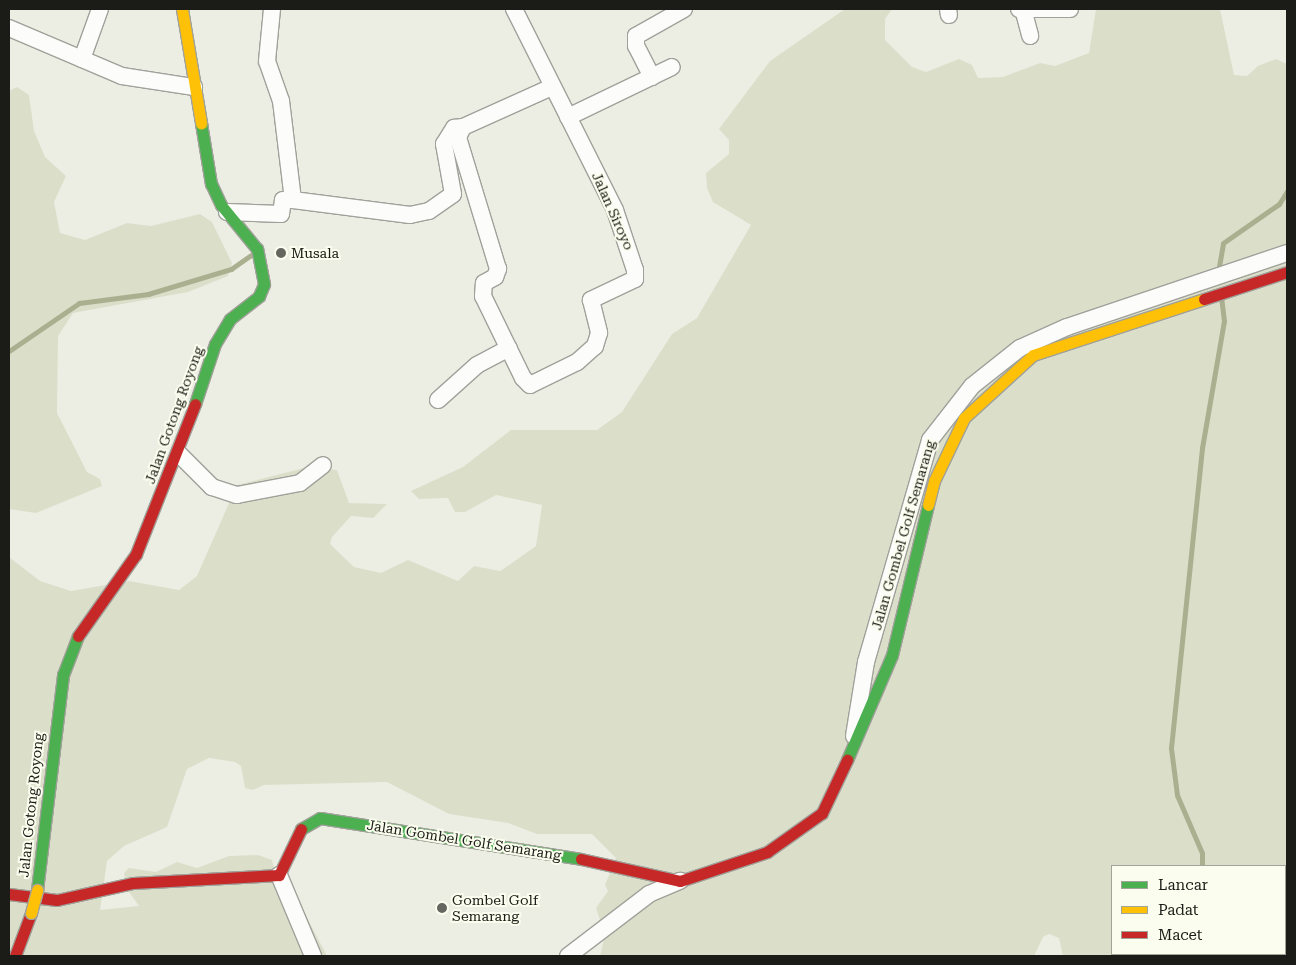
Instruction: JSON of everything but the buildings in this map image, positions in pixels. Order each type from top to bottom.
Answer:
[{"type":"street","points":[[82,59],[100,9]]},
{"type":"street","name":"Jalan Gotong Royong","points":[[14,956],[31,912],[37,890],[63,675],[81,628],[136,554],[178,454],[215,344],[230,319],[258,296],[264,284],[257,249],[227,212],[211,184],[182,9]]},
{"type":"street","points":[[272,9],[268,61],[281,101],[293,200]]},
{"type":"street","name":"Jalan Siroyo","points":[[509,348],[530,385],[577,362],[599,340],[590,300],[634,279],[635,270],[615,210],[514,9]]},
{"type":"street","points":[[652,78],[636,46],[636,36],[684,9]]},
{"type":"street","points":[[1030,36],[1021,9],[1070,9]]},
{"type":"street","points":[[9,28],[133,79],[194,87]]},
{"type":"street","points":[[568,117],[672,67]]},
{"type":"street","points":[[227,212],[282,214],[283,200],[410,215],[429,211],[453,194],[444,144],[454,128],[463,127],[552,87]]},
{"type":"street","points":[[438,400],[477,365],[509,348],[483,296],[484,283],[495,277],[498,269],[459,147],[463,127]]},
{"type":"street","name":"Jalan Gombel Golf Semarang","points":[[568,956],[649,894],[680,881],[767,852],[820,816],[853,742],[875,702],[907,598],[934,481],[958,413],[972,386],[1020,348],[1067,327],[1287,253]]},
{"type":"street","name":"Jalan Gombel Golf Semarang","points":[[853,742],[866,662],[930,440],[958,413],[1033,356],[1287,272]]},
{"type":"street","points":[[1224,275],[1232,291]]},
{"type":"street","points":[[178,454],[212,487],[237,495],[300,482],[323,466]]},
{"type":"street","points":[[886,594],[907,598]]},
{"type":"street","name":"Jalan Gombel Golf Semarang","points":[[279,875],[300,830],[320,818],[583,859],[680,881]]},
{"type":"street","points":[[9,894],[57,900],[134,883],[279,875],[313,956]]},
{"type":"green space","points":[[845,9],[892,9],[885,19],[885,40],[912,67],[926,72],[959,59],[972,65],[978,78],[1003,77],[1040,63],[1055,66],[1089,53],[1096,9],[1220,9],[1234,75],[1247,76],[1258,66],[1276,59],[1287,64],[1287,956],[1063,956],[1059,938],[1049,934],[1043,937],[1034,956],[600,956],[605,935],[596,908],[608,891],[605,885],[616,858],[592,834],[537,834],[508,823],[449,814],[387,782],[264,785],[253,790],[245,788],[241,766],[235,762],[209,758],[187,769],[167,827],[124,846],[107,861],[100,910],[139,906],[127,889],[124,873],[129,868],[156,872],[177,862],[197,868],[229,856],[258,855],[272,860],[282,901],[304,912],[327,956],[9,956],[9,557],[40,581],[71,591],[129,581],[179,590],[197,576],[237,485],[308,467],[337,470],[349,503],[387,504],[373,518],[351,516],[332,537],[330,544],[354,567],[381,573],[408,560],[458,581],[474,566],[500,571],[536,546],[542,505],[496,495],[465,512],[455,512],[448,498],[419,499],[411,491],[463,467],[511,430],[597,430],[622,412],[672,334],[697,318],[751,225],[713,202],[707,188],[706,173],[729,154],[729,140],[719,129],[770,61]]},
{"type":"green space","points":[[17,87],[29,95],[34,131],[45,157],[66,176],[54,202],[60,233],[85,240],[127,223],[151,226],[200,214],[212,222],[232,263],[228,276],[188,292],[73,313],[58,336],[57,413],[87,472],[100,479],[102,486],[36,513],[9,509],[9,91]]},
{"type":"waterway","points":[[1218,272],[1223,243],[1279,204],[1287,191]]},
{"type":"waterway","points":[[9,351],[79,303],[148,294],[231,269],[251,255]]},
{"type":"waterway","points":[[1202,865],[1202,853],[1177,795],[1171,748],[1202,448],[1224,321],[1221,298]]},
{"type":"traffic: fast","points":[[195,404],[215,344],[230,319],[259,296],[264,284],[257,249],[221,205],[211,184],[201,123]]},
{"type":"traffic: fast","points":[[847,760],[892,655],[928,505]]},
{"type":"traffic: fast","points":[[37,890],[63,675],[78,636]]},
{"type":"traffic: fast","points":[[301,829],[320,818],[581,859]]},
{"type":"traffic: slow","points":[[182,9],[201,123]]},
{"type":"traffic: slow","points":[[928,505],[934,481],[964,418],[1033,355],[1204,299]]},
{"type":"traffic: slow","points":[[31,913],[37,890]]},
{"type":"traffic: jam","points":[[1204,299],[1287,272]]},
{"type":"traffic: jam","points":[[78,636],[136,554],[195,404]]},
{"type":"traffic: jam","points":[[581,859],[680,881],[767,852],[822,813],[847,760]]},
{"type":"traffic: jam","points":[[9,894],[57,900],[133,883],[279,875],[301,829]]},
{"type":"traffic: jam","points":[[15,956],[31,913]]},
{"type":"place","name":"Musala","points":[[281,253]]},
{"type":"place","name":"Gombel Golf Semarang","points":[[442,908]]}]
